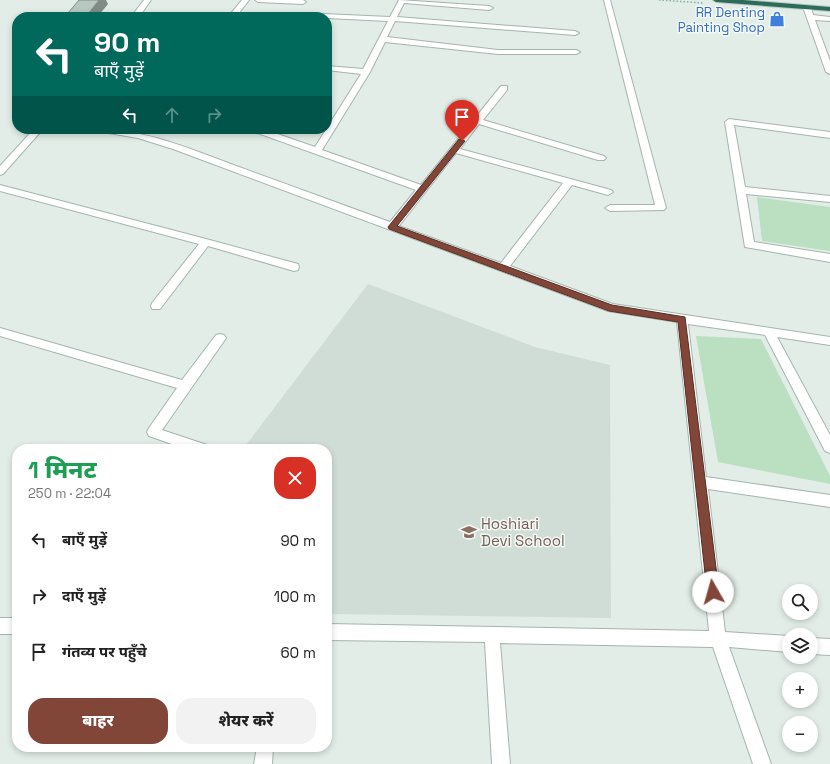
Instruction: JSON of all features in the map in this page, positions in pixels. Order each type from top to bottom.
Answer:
[{"type":"highway","points":[[716,0],[830,9]]},
{"type":"street","points":[[139,12],[148,0]]},
{"type":"street","points":[[236,12],[246,0]]},
{"type":"street","points":[[258,0],[304,1],[301,12]]},
{"type":"street","points":[[332,127],[366,72],[402,0],[489,8]]},
{"type":"street","points":[[607,0],[661,208],[610,208]]},
{"type":"street","points":[[807,7],[830,72]]},
{"type":"street","points":[[332,17],[392,19],[575,33]]},
{"type":"street","points":[[810,17],[830,19]]},
{"type":"street","points":[[382,39],[498,52],[576,52]]},
{"type":"street","points":[[332,69],[366,72]]},
{"type":"street","points":[[392,227],[504,88]]},
{"type":"street","points":[[477,121],[601,158]]},
{"type":"street","points":[[830,135],[729,122],[749,246],[830,258]]},
{"type":"street","points":[[0,172],[34,134]]},
{"type":"street","points":[[147,134],[176,147],[612,308],[682,320],[830,341]]},
{"type":"street","points":[[269,134],[422,189]]},
{"type":"street","points":[[317,151],[328,134]]},
{"type":"street","points":[[454,150],[608,192]]},
{"type":"street","points":[[503,268],[569,182]]},
{"type":"street","points":[[0,188],[206,242],[294,267]]},
{"type":"street","points":[[741,190],[830,199]]},
{"type":"street","points":[[156,306],[206,242]]},
{"type":"street","points":[[682,320],[718,639],[762,764]]},
{"type":"street","points":[[0,332],[185,386]]},
{"type":"street","points":[[769,333],[830,447]]},
{"type":"street","points":[[188,444],[153,432],[220,338]]},
{"type":"street","points":[[700,482],[830,501]]},
{"type":"street","points":[[0,626],[12,626]]},
{"type":"street","points":[[332,632],[718,639],[782,644]]},
{"type":"street","points":[[492,635],[500,764]]},
{"type":"street","points":[[818,646],[830,647]]},
{"type":"street","points":[[263,764],[265,752]]},
{"type":"shaded area","name":"Hoshiari Devi School","points":[[368,284],[535,347],[610,365],[611,618],[332,614],[332,444],[247,444]]},
{"type":"green space","points":[[757,197],[830,207],[830,251],[762,241]]},
{"type":"green space","points":[[696,336],[761,339],[830,476],[830,484],[718,462]]},
{"type":"building","points":[[79,0],[99,0],[90,12],[69,12]]},
{"type":"place","name":"RR Denting Painting Shop","points":[[777,19]]},
{"type":"place","name":"Hoshiari Devi School","points":[[469,532]]},
{"type":"route","points":[[462,141],[392,227],[612,308],[682,320],[713,592]]}]
